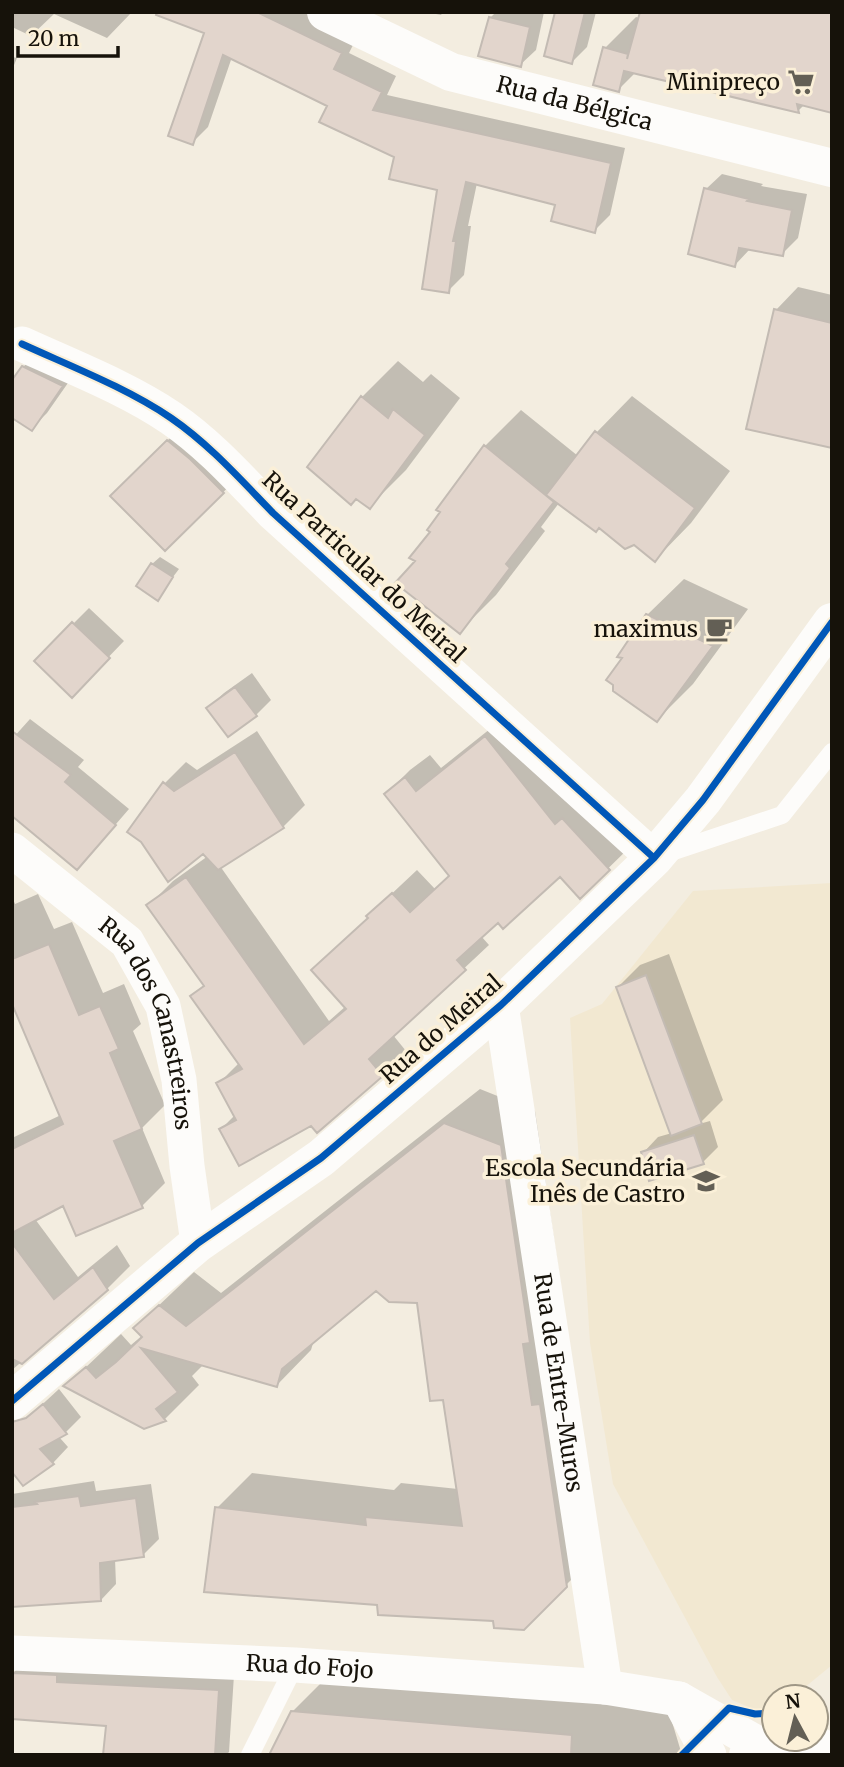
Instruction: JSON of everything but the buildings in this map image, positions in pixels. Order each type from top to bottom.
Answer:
[{"type":"street","name":"Rua da Bélgica","points":[[326,12],[451,72],[832,167]]},
{"type":"street","name":"Rua Particular do Meiral","points":[[22,344],[106,382],[170,417],[215,454],[273,513],[654,858]]},
{"type":"street","name":"Rua do Meiral","points":[[12,1401],[198,1243],[321,1158],[501,1005],[654,858],[703,800],[832,622]]},
{"type":"street","name":"Rua dos Canastreiros","points":[[12,850],[127,942],[163,1006],[179,1080],[198,1243]]},
{"type":"street","name":"Rua de Entre-Muros","points":[[501,1005],[606,1687]]},
{"type":"street","name":"Rua do Fojo","points":[[12,1653],[295,1665],[606,1687]]},
{"type":"street","points":[[606,1687],[679,1699],[755,1750]]},
{"type":"street","points":[[679,1699],[709,1755]]},
{"type":"lane","points":[[654,858],[782,816],[832,752]]},
{"type":"lane","points":[[250,1755],[295,1665]]},
{"type":"shaded area","name":"Escola Secundária Inês de Castro","points":[[832,883],[832,1665],[810,1683],[760,1683],[760,1709],[756,1710],[732,1700],[717,1677],[613,1484],[590,1343],[570,1018],[602,1004],[693,891]]},
{"type":"cycle path","points":[[22,344],[136,397],[171,418],[198,439],[273,513],[654,858]]},
{"type":"cycle path","points":[[12,1401],[198,1243],[321,1158],[501,1005],[654,858],[703,800],[832,622]]},
{"type":"cycle path","points":[[682,1755],[729,1708],[760,1714]]},
{"type":"place","name":"Minipreço","points":[[801,82]]},
{"type":"place","name":"maximus","points":[[719,629]]},
{"type":"place","name":"Escola Secundária Inês de Castro","points":[[706,1181]]}]
